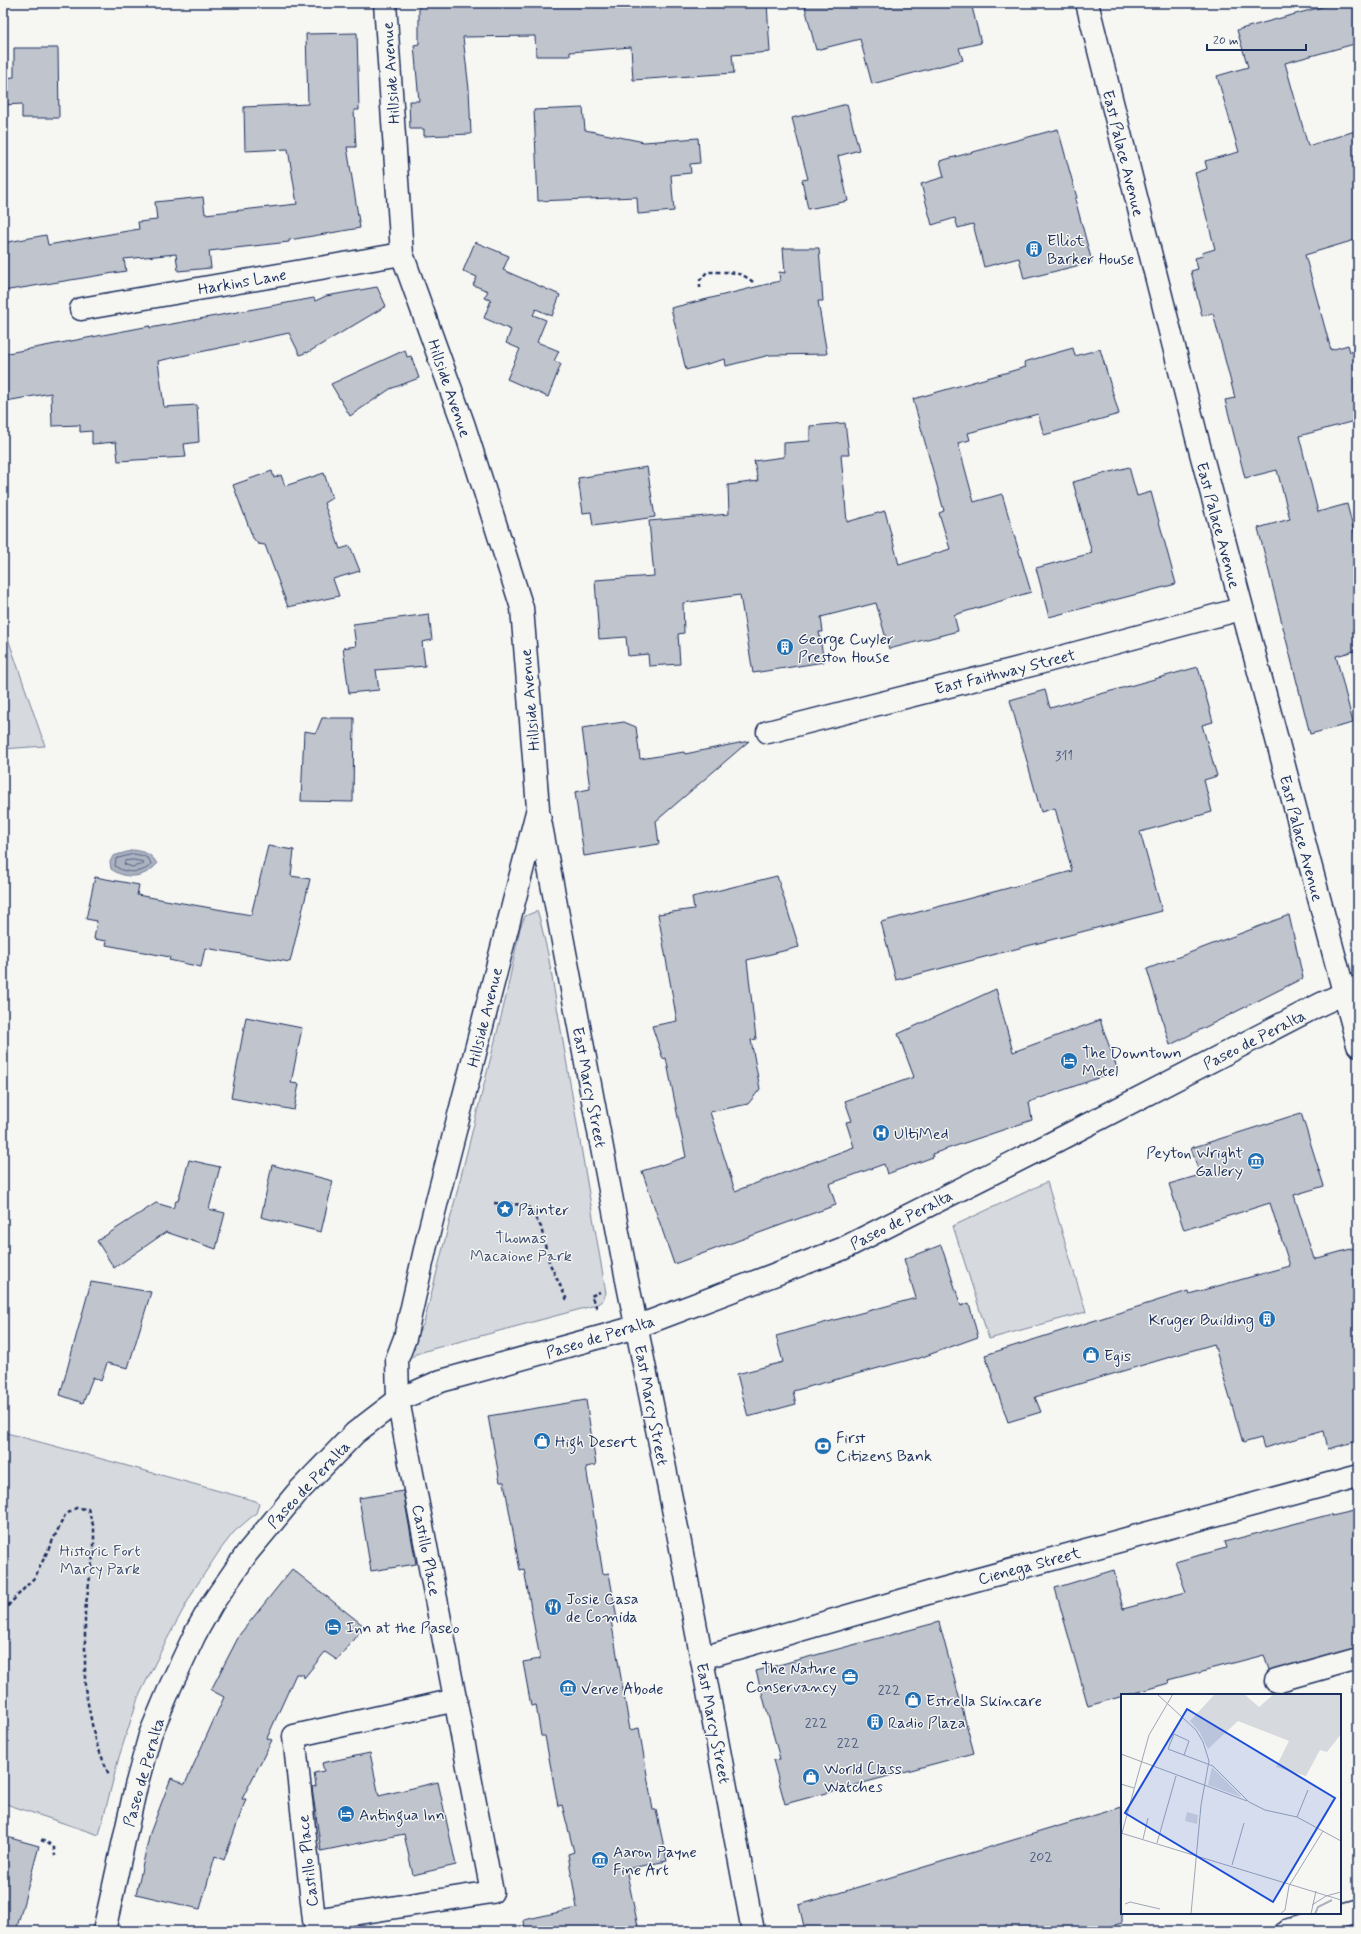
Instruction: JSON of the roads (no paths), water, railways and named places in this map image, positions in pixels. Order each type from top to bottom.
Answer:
[{"type":"street","name":"Hillside Avenue","points":[[385,3],[402,254],[464,426],[522,608],[538,808],[429,1232],[405,1338],[397,1359],[398,1400]]},
{"type":"street","name":"East Palace Avenue","points":[[1087,3],[1241,609],[1351,990],[1358,1045]]},
{"type":"street","name":"Harkins Lane","points":[[81,309],[402,254]]},
{"type":"street","name":"East Faithway Street","points":[[768,732],[1039,663],[1241,609]]},
{"type":"street","name":"East Marcy Street","points":[[538,808],[636,1327],[702,1658],[753,1931]]},
{"type":"street","name":"Paseo de Peralta","points":[[104,1931],[136,1786],[150,1735],[195,1634],[212,1604],[243,1560],[296,1494],[355,1433],[398,1400],[441,1381],[636,1327],[842,1249],[1351,990]]},
{"type":"street","name":"Castillo Place","points":[[398,1400],[456,1700],[492,1892],[314,1920],[294,1736],[456,1700]]},
{"type":"street","name":"Cienega Street","points":[[702,1658],[943,1588],[1358,1476]]},
{"type":"street","points":[[1276,1681],[1358,1658]]},
{"type":"street","points":[[1288,1931],[1358,1911]]},
{"type":"water","points":[[134,850],[148,854],[157,864],[147,872],[135,876],[123,875],[111,869],[110,862],[113,856]]},
{"type":"place","name":"Elliot Barker House","points":[[1034,249]]},
{"type":"place","name":"George Cuyler Preston House","points":[[785,647]]},
{"type":"place","name":"The Downtown Motel","points":[[1069,1061]]},
{"type":"place","name":"UltiMed","points":[[881,1133]]},
{"type":"place","name":"Peyton Wright Gallery","points":[[1256,1161]]},
{"type":"place","name":"Painter","points":[[505,1209]]},
{"type":"place","name":"Kruger Building","points":[[1267,1319]]},
{"type":"place","name":"Egis","points":[[1091,1355]]},
{"type":"place","name":"High Desert","points":[[542,1441]]},
{"type":"place","name":"First Citizens Bank","points":[[823,1446]]},
{"type":"place","name":"Josie Casa de Comida","points":[[553,1607]]},
{"type":"place","name":"Inn at the Paseo","points":[[333,1627]]},
{"type":"place","name":"The Nature Conservancy","points":[[850,1677]]},
{"type":"place","name":"Verve Abode","points":[[568,1688]]},
{"type":"place","name":"Estrella Skincare","points":[[913,1700]]},
{"type":"place","name":"Radio Plaza","points":[[875,1722]]},
{"type":"place","name":"World Class Watches","points":[[811,1777]]},
{"type":"place","name":"Antingua Inn","points":[[346,1814]]},
{"type":"place","name":"Aaron Payne Fine Art","points":[[600,1860]]},
{"type":"park label","name":"Thomas Macaione Park","points":[[521,1246]]},
{"type":"park label","name":"Historic Fort Marcy Park","points":[[100,1559]]}]
